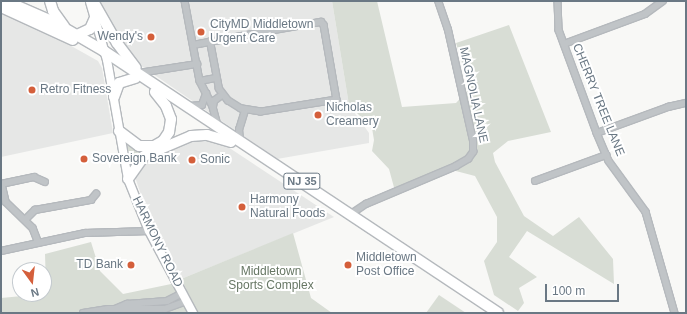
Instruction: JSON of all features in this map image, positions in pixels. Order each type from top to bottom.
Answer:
[{"type":"highway","name":"NJ 35","points":[[6,1],[77,35],[137,76],[189,106],[218,126],[236,141],[487,313]]},
{"type":"highway","points":[[50,1],[53,12],[66,29]]},
{"type":"highway","points":[[93,1],[137,76],[119,83],[114,97]]},
{"type":"highway","name":"NJ 35","points":[[1,7],[106,56]]},
{"type":"highway","points":[[77,35],[90,29],[95,18]]},
{"type":"highway","name":"NJ 35","points":[[137,76],[155,92],[236,141],[350,214],[498,313]]},
{"type":"highway","points":[[120,131],[139,146],[154,146],[163,141],[169,132],[171,119],[166,106],[155,92]]},
{"type":"highway","points":[[128,179],[144,156],[191,136],[207,135],[236,141]]},
{"type":"street","name":"HARMONY ROAD","points":[[90,1],[106,56],[128,179],[149,231],[193,313]]},
{"type":"street","points":[[185,1],[200,81],[213,107],[218,126]]},
{"type":"street","name":"MAGNOLIA LANE","points":[[350,214],[366,204],[456,166],[468,159],[473,152],[473,141],[448,30],[438,1]]},
{"type":"street","name":"CHERRY TREE LANE","points":[[558,1],[557,23],[564,44],[606,155],[646,212],[675,313]]},
{"type":"street","points":[[564,44],[645,14],[663,1]]},
{"type":"street","points":[[194,45],[210,42],[320,22],[324,24],[337,100],[261,112],[245,110],[222,95],[216,78],[210,42]]},
{"type":"street","points":[[137,76],[197,64]]},
{"type":"street","points":[[200,81],[216,78]]},
{"type":"street","points":[[189,106],[202,105],[206,94]]},
{"type":"street","points":[[213,107],[214,101],[222,95]]},
{"type":"street","points":[[598,133],[668,107],[686,103]]},
{"type":"street","points":[[236,141],[245,110]]},
{"type":"street","points":[[535,181],[606,155]]},
{"type":"street","points":[[38,242],[33,228],[6,202],[1,184],[34,177],[45,182]]},
{"type":"street","points":[[25,220],[35,210],[90,200],[96,194]]},
{"type":"street","points":[[1,251],[85,233],[149,231]]},
{"type":"street","points":[[115,309],[127,304],[167,301],[183,293]]},
{"type":"street","points":[[83,313],[115,309],[165,309],[187,302]]},
{"type":"shaded area","points":[[97,1],[332,1],[349,105],[369,133],[369,143],[277,159],[140,65],[125,49]]},
{"type":"shaded area","points":[[1,11],[41,29],[98,61],[102,68],[113,133],[1,157]]},
{"type":"shaded area","points":[[203,137],[222,143],[334,217],[181,279],[151,224],[135,177],[142,161]]},
{"type":"green space","points":[[332,1],[377,1],[402,107],[456,103],[470,88],[456,43],[509,25],[551,132],[508,141],[493,153],[495,162],[524,216],[553,236],[579,217],[613,259],[614,284],[527,231],[509,257],[537,277],[519,288],[524,303],[518,311],[494,295],[484,261],[497,242],[497,217],[475,176],[452,170],[395,191],[389,169],[372,151],[374,140],[372,128],[349,105]]},
{"type":"green space","points":[[126,141],[144,150],[133,165],[131,165]]},
{"type":"green space","name":"Middletown Sports Complex","points":[[293,233],[311,298],[332,313],[198,313],[181,279]]},
{"type":"green space","points":[[91,242],[100,271],[123,294],[176,283],[191,313],[1,313],[1,298],[12,297],[12,302],[52,302],[52,262],[45,262],[45,254]]},
{"type":"green space","points":[[439,295],[466,313],[426,313]]},
{"type":"place","name":"CityMD Middletown Urgent Care","points":[[201,32]]},
{"type":"place","name":"Wendy's","points":[[151,37]]},
{"type":"place","name":"Retro Fitness","points":[[32,90]]},
{"type":"place","name":"Nicholas Creamery","points":[[318,115]]},
{"type":"place","name":"Sovereign Bank","points":[[84,159]]},
{"type":"place","name":"Sonic","points":[[192,160]]},
{"type":"place","name":"Harmony Natural Foods","points":[[242,207]]},
{"type":"place","name":"TD Bank","points":[[131,265]]},
{"type":"place","name":"Middletown Post Office","points":[[348,265]]}]
